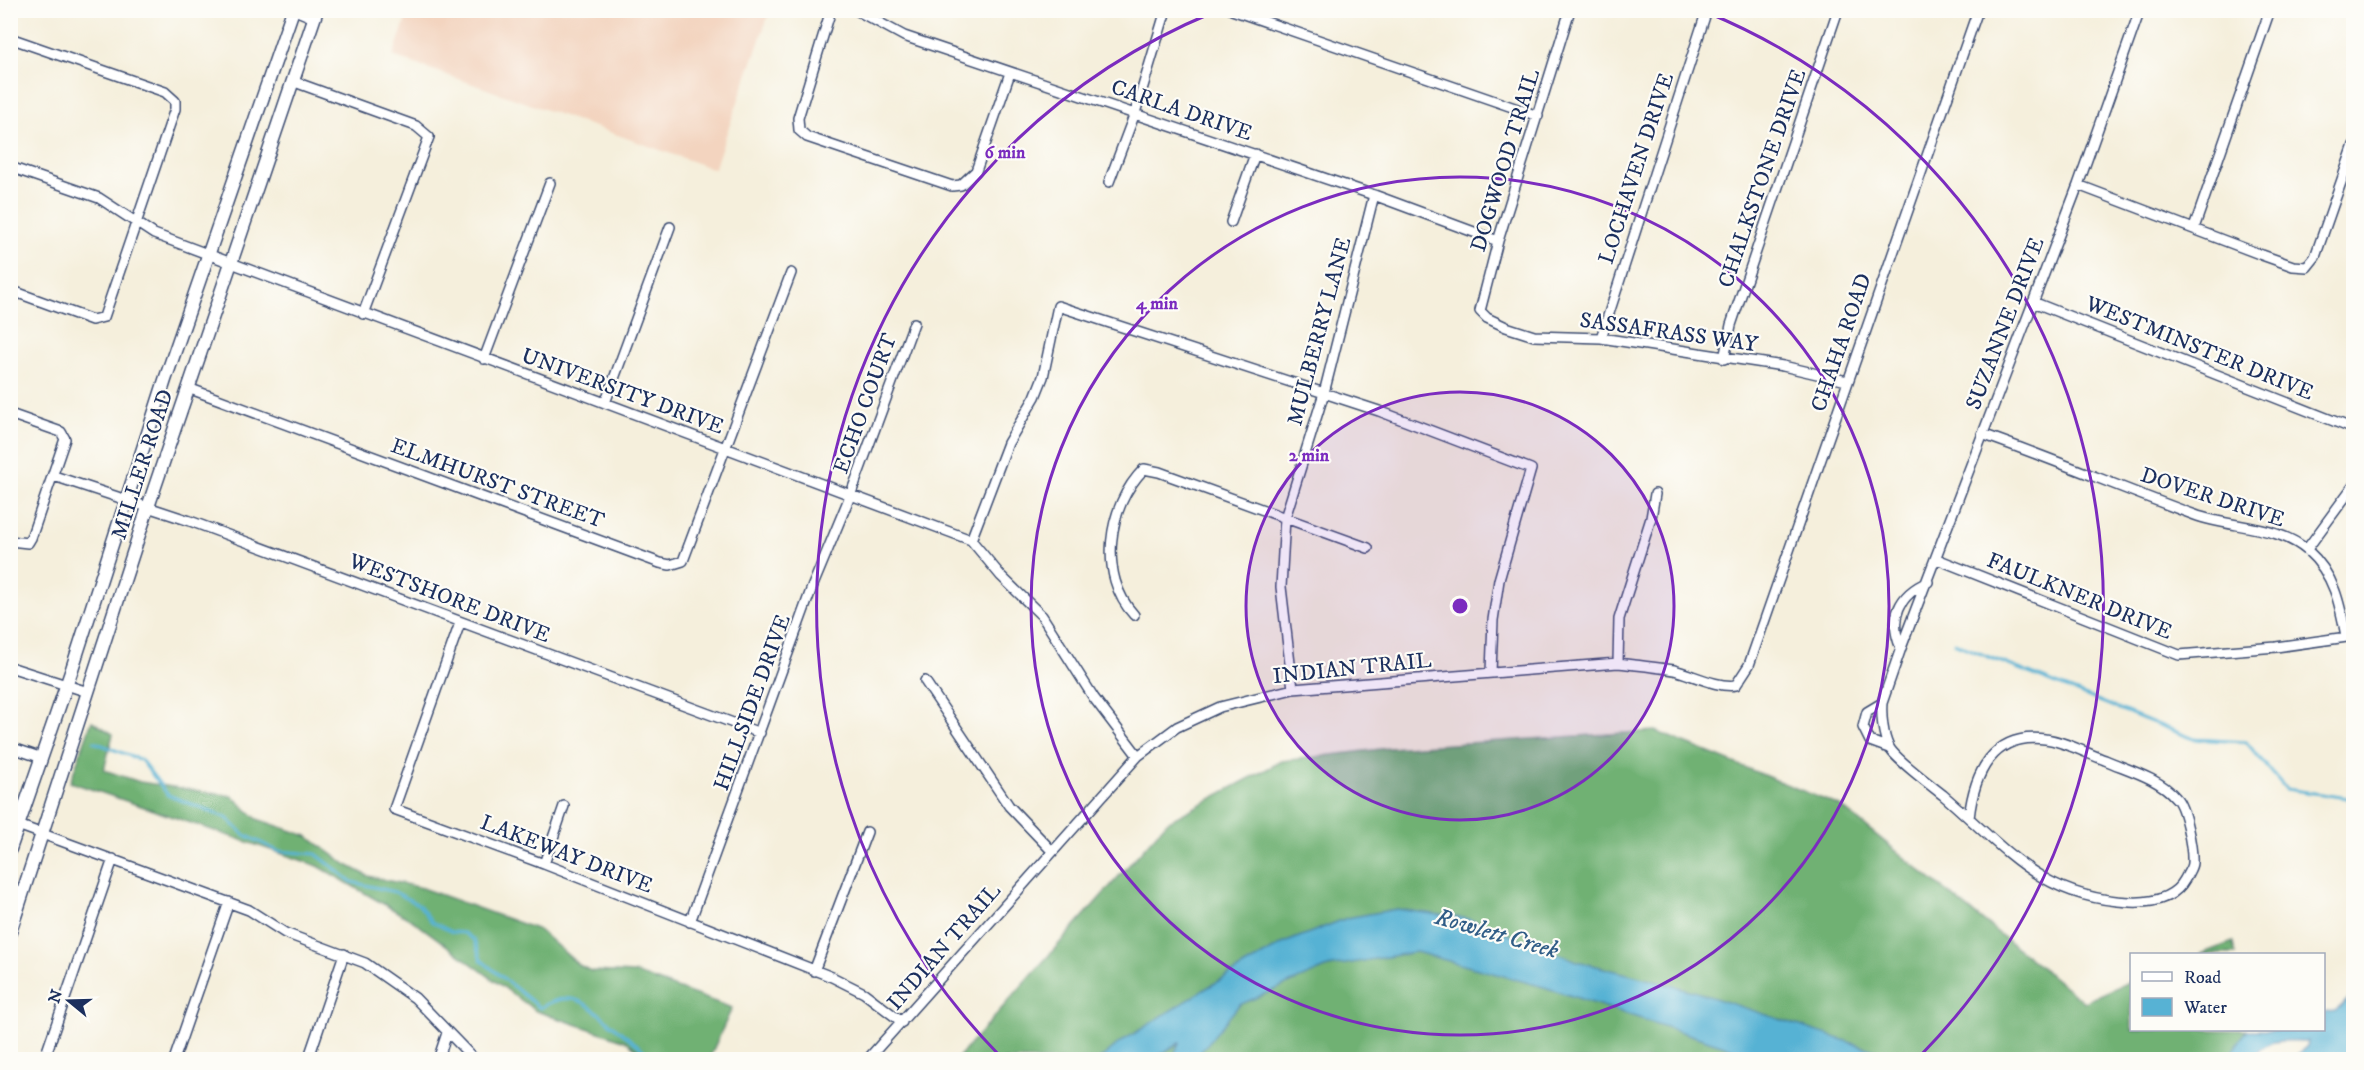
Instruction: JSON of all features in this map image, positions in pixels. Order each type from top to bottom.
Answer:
[{"type":"main road","name":"MILLER ROAD","points":[[10,849],[69,679],[208,254],[294,10]]},
{"type":"main road","name":"MILLER ROAD","points":[[10,932],[148,507],[316,14]]},
{"type":"main road","points":[[97,592],[119,597]]},
{"type":"main road","points":[[69,679],[92,680]]},
{"type":"street","points":[[294,10],[316,14]]},
{"type":"street","points":[[831,10],[798,118],[799,130],[807,137],[952,186],[962,185],[976,171],[1010,73]]},
{"type":"street","name":"CARLA DRIVE","points":[[856,10],[904,36],[1374,195],[1498,241]]},
{"type":"street","points":[[1109,182],[1135,113],[1166,10]]},
{"type":"street","points":[[1232,10],[1538,116]]},
{"type":"street","name":"DOGWOOD TRAIL","points":[[1487,318],[1480,311],[1481,301],[1570,10]]},
{"type":"street","name":"LOCHAVEN DRIVE","points":[[1601,338],[1707,10]]},
{"type":"street","name":"CHALKSTONE DRIVE","points":[[1724,358],[1731,325],[1839,10]]},
{"type":"street","name":"CHAHA ROAD","points":[[1736,685],[1749,665],[1978,10]]},
{"type":"street","name":"SUZANNE DRIVE","points":[[1882,703],[2078,185],[2140,10]]},
{"type":"street","points":[[2194,228],[2270,10]]},
{"type":"street","points":[[10,38],[165,92],[175,101],[172,123],[108,310],[100,319],[92,320],[10,290]]},
{"type":"street","points":[[292,81],[416,126],[429,137],[363,314]]},
{"type":"street","points":[[2078,185],[2293,266],[2307,267],[2315,257],[2354,145]]},
{"type":"street","points":[[1231,222],[1255,154]]},
{"type":"street","name":"UNIVERSITY DRIVE","points":[[10,167],[99,198],[137,225],[208,254],[970,540],[1001,576],[1042,616],[1094,698],[1138,756]]},
{"type":"street","points":[[484,359],[550,183]]},
{"type":"street","name":"MULBERRY LANE","points":[[1293,689],[1281,587],[1285,518],[1324,393],[1374,195]]},
{"type":"street","points":[[605,403],[670,227]]},
{"type":"street","points":[[725,449],[791,273]]},
{"type":"street","name":"WESTMINSTER DRIVE","points":[[2033,302],[2354,429]]},
{"type":"street","points":[[970,540],[1008,443],[1035,397],[1043,377],[1058,306],[1324,393],[1531,469],[1499,580],[1493,620],[1491,672]]},
{"type":"street","name":"SASSAFRASS WAY","points":[[1487,318],[1534,336],[1601,338],[1783,366],[1847,381]]},
{"type":"street","name":"ECHO COURT","points":[[850,496],[914,323]]},
{"type":"street","name":"ELMHURST STREET","points":[[188,388],[670,565],[682,561],[725,449]]},
{"type":"street","points":[[10,414],[64,435],[65,446],[28,543],[10,541]]},
{"type":"street","name":"DOVER DRIVE","points":[[1982,434],[2196,516],[2276,535],[2307,549],[2331,579],[2350,636]]},
{"type":"street","points":[[1134,615],[1125,604],[1114,580],[1110,562],[1110,546],[1124,500],[1134,478],[1144,469],[1368,548]]},
{"type":"street","name":"WESTSHORE DRIVE","points":[[54,476],[126,499],[288,557],[760,734]]},
{"type":"street","points":[[2307,549],[2354,485]]},
{"type":"street","points":[[1618,663],[1619,619],[1651,518],[1655,494]]},
{"type":"street","name":"HILLSIDE DRIVE","points":[[690,922],[811,590],[850,496]]},
{"type":"street","name":"FAULKNER DRIVE","points":[[1937,559],[2179,655],[2253,650],[2350,636]]},
{"type":"street","points":[[1901,648],[1894,626],[1897,612],[1910,591],[1928,582]]},
{"type":"street","name":"LAKEWAY DRIVE","points":[[460,623],[394,809],[544,864],[814,971],[864,993],[902,1022]]},
{"type":"street","name":"INDIAN TRAIL","points":[[867,1059],[1138,756],[1177,728],[1220,707],[1293,689],[1618,663],[1671,670],[1704,678],[1724,687],[1736,685]]},
{"type":"street","points":[[10,667],[69,679],[88,692]]},
{"type":"street","points":[[925,681],[1009,806],[1052,851]]},
{"type":"street","points":[[1888,747],[1882,703],[1867,712],[1863,727],[1870,741],[1888,747],[2010,857],[2056,885],[2086,898],[2147,903],[2169,896],[2182,884],[2193,865],[2190,835],[2178,799],[2165,787],[2133,771],[2046,739],[2014,739],[1998,748],[1972,790],[1969,818]]},
{"type":"street","points":[[10,747],[42,758]]},
{"type":"street","points":[[544,864],[564,806]]},
{"type":"street","points":[[18,825],[229,902],[249,910],[285,933],[365,963],[415,998],[475,1059]]},
{"type":"street","points":[[814,971],[867,832]]},
{"type":"street","points":[[44,1059],[113,860]]},
{"type":"street","points":[[174,1059],[229,902]]},
{"type":"street","points":[[308,1059],[344,954]]},
{"type":"street","points":[[438,1059],[447,1033]]},
{"type":"shaded area","points":[[409,10],[770,11],[714,169],[393,56]]},
{"type":"green space","points":[[92,721],[113,734],[104,770],[140,782],[232,796],[257,819],[307,836],[347,865],[368,876],[422,888],[539,930],[579,965],[591,971],[635,973],[732,1008],[709,1059],[649,1059],[626,1041],[536,1011],[413,921],[318,866],[70,782]]},
{"type":"green space","points":[[1655,731],[1840,806],[2084,1002],[2130,981],[2130,1031],[2245,1031],[2230,1060],[956,1060],[1167,822],[1282,761],[1389,748]]},
{"type":"green space","points":[[2233,942],[2235,953],[2203,953]]},
{"type":"water","name":"Rowlett Creek","points":[[1397,909],[1469,919],[1577,961],[1693,991],[1901,1059],[1764,1059],[1544,987],[1416,952],[1328,967],[1239,1005],[1195,1059],[1172,1059],[1179,1043],[1153,1059],[1100,1059],[1119,1043],[1284,943],[1347,918]]},
{"type":"water","points":[[2353,995],[2353,1059],[2292,1059],[2307,1046],[2308,1041],[2277,1041],[2264,1046],[2253,1059],[2220,1059],[2230,1055],[2246,1031],[2325,1031],[2325,1013],[2335,1011]]},
{"type":"waterway","points":[[1954,643],[2194,739],[2246,742],[2286,789],[2348,798],[2354,806]]},
{"type":"waterway","points":[[94,742],[141,760],[168,795],[227,818],[243,834],[278,851],[316,854],[352,882],[395,892],[419,905],[432,922],[452,932],[464,933],[474,940],[481,960],[540,1008],[563,999],[582,1002],[640,1047],[653,1060]]}]
